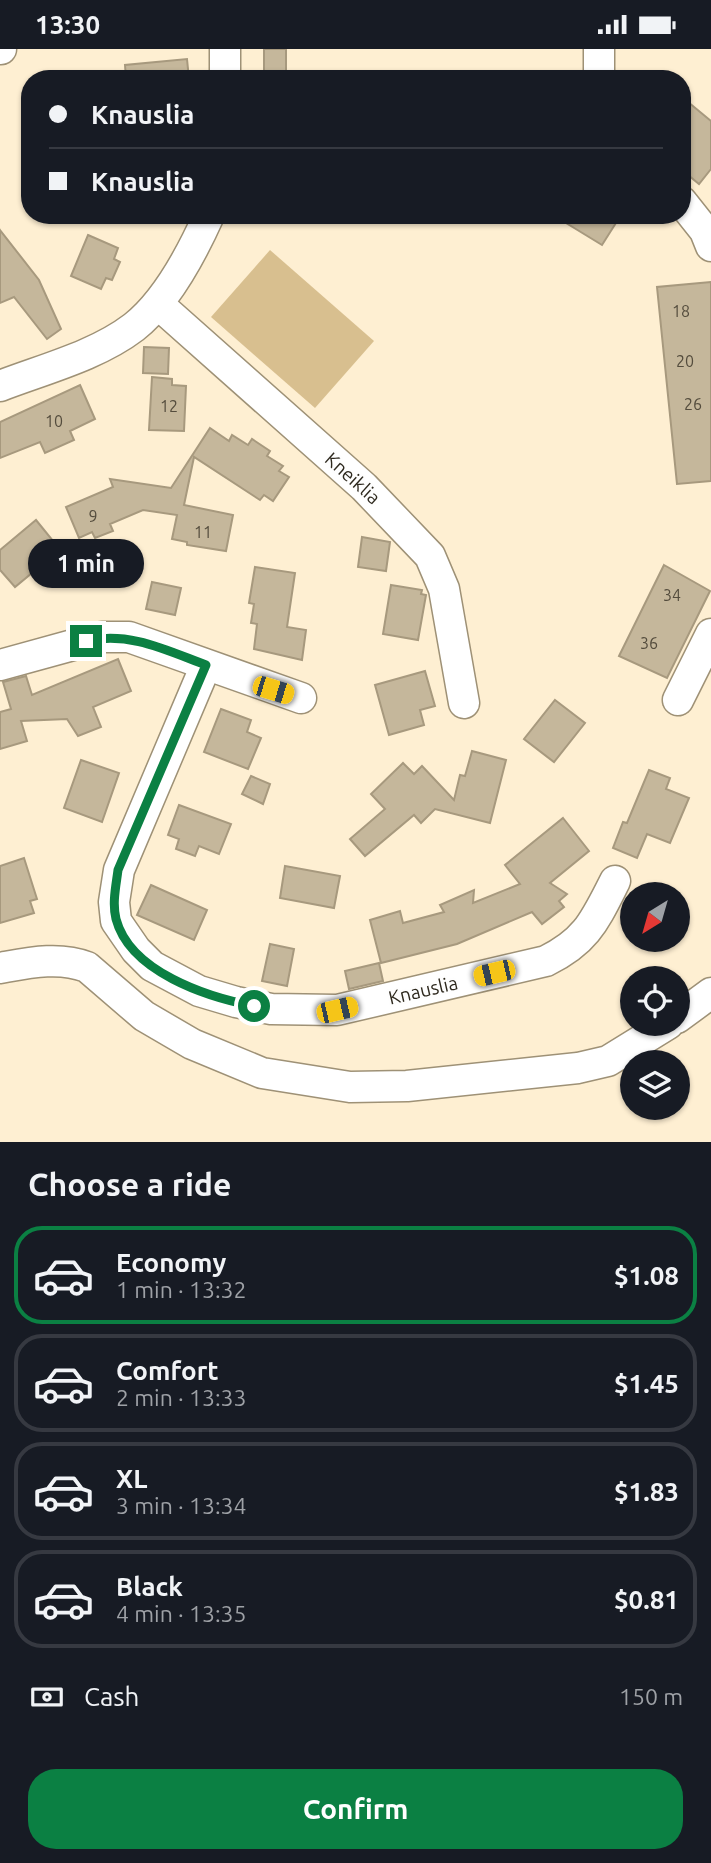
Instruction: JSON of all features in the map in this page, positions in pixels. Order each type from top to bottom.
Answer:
[{"type":"street","points":[[225,49],[225,70]]},
{"type":"street","points":[[599,49],[599,70]]},
{"type":"street","points":[[691,213],[705,231],[711,246]]},
{"type":"street","points":[[0,386],[108,344],[135,327],[158,304],[204,224]]},
{"type":"street","name":"Kneiklia","points":[[158,304],[364,487],[430,556],[444,589],[464,703]]},
{"type":"street","points":[[678,700],[711,634]]},
{"type":"street","points":[[0,665],[103,637],[129,637],[301,698]]},
{"type":"street","name":"Knauslia","points":[[206,665],[133,834],[116,887],[117,921],[123,934],[144,958],[171,979],[198,991],[248,1005],[271,1009],[337,1010],[546,961],[568,950],[584,937],[615,881]]},
{"type":"street","points":[[0,968],[38,962],[78,963],[87,967],[144,1016],[192,1044],[262,1073],[350,1087],[407,1086],[578,1068],[608,1061],[649,1036]]},
{"type":"street","points":[[690,1008],[711,993]]},
{"type":"shaded area","points":[[270,250],[374,341],[315,408],[211,317]]},
{"type":"building","points":[[264,49],[286,49],[286,70],[264,70]]},
{"type":"building","points":[[187,59],[188,70],[125,70],[125,65]]},
{"type":"building","points":[[691,104],[711,121],[711,169],[699,184],[691,177]]},
{"type":"building","points":[[568,224],[615,224],[602,245]]},
{"type":"building","points":[[0,230],[39,280],[61,329],[47,339],[14,297],[0,303]]},
{"type":"building","points":[[88,235],[118,248],[114,259],[120,262],[112,280],[106,278],[101,289],[71,276]]},
{"type":"building","points":[[711,282],[711,481],[677,484],[657,287]]},
{"type":"building","points":[[144,347],[169,348],[168,374],[143,373]]},
{"type":"building","points":[[152,377],[172,379],[172,385],[186,386],[184,431],[149,430]]},
{"type":"building","points":[[80,385],[95,419],[70,431],[74,440],[45,453],[40,442],[0,458],[0,422]]},
{"type":"building","points":[[210,428],[229,441],[232,435],[248,445],[252,439],[270,451],[267,456],[283,466],[279,471],[289,477],[273,501],[264,495],[260,500],[194,457],[184,505],[233,515],[226,551],[187,545],[187,542],[172,539],[177,515],[143,510],[110,524],[113,531],[95,538],[92,532],[79,538],[66,507],[113,487],[110,479],[171,488]]},
{"type":"building","points":[[36,520],[58,547],[46,552],[50,558],[15,587],[0,570],[0,550]]},
{"type":"building","points":[[362,537],[390,542],[386,571],[358,567]]},
{"type":"building","points":[[664,565],[710,591],[667,678],[619,656]]},
{"type":"building","points":[[255,567],[295,573],[287,627],[306,630],[302,660],[254,649],[257,624],[251,623],[254,604],[249,603]]},
{"type":"building","points":[[152,582],[181,588],[175,615],[146,609]]},
{"type":"building","points":[[391,585],[422,590],[421,594],[426,595],[418,640],[383,634]]},
{"type":"building","points":[[118,659],[131,691],[93,707],[101,727],[78,736],[67,719],[21,721],[27,741],[0,749],[0,712],[11,709],[3,682],[26,676],[32,695]]},
{"type":"building","points":[[425,671],[435,706],[420,710],[424,725],[389,735],[375,685]]},
{"type":"building","points":[[555,700],[585,723],[554,762],[524,739]]},
{"type":"building","points":[[221,709],[251,720],[247,732],[261,738],[248,769],[204,752]]},
{"type":"building","points":[[472,751],[506,760],[490,823],[435,809],[421,823],[414,815],[365,856],[350,839],[385,809],[371,794],[403,763],[414,774],[422,766],[454,800],[460,775],[465,776]]},
{"type":"building","points":[[81,760],[119,773],[102,822],[64,808]]},
{"type":"building","points":[[649,770],[670,778],[666,789],[689,798],[670,843],[647,834],[637,858],[613,848],[623,822],[627,823]]},
{"type":"building","points":[[251,776],[270,784],[263,804],[242,794]]},
{"type":"building","points":[[179,805],[231,824],[219,854],[199,846],[195,856],[176,849],[179,839],[168,835]]},
{"type":"building","points":[[563,818],[589,851],[550,883],[567,894],[559,901],[564,907],[542,924],[532,912],[457,944],[381,963],[370,920],[400,911],[403,923],[444,912],[440,905],[474,890],[473,903],[520,884],[505,865]]},
{"type":"building","points":[[24,858],[37,899],[30,901],[34,913],[0,923],[0,866]]},
{"type":"building","points":[[285,866],[340,876],[334,908],[280,898]]},
{"type":"building","points":[[151,885],[207,910],[194,940],[137,915]]},
{"type":"building","points":[[270,944],[294,949],[287,986],[262,981]]},
{"type":"building","points":[[379,963],[383,981],[349,989],[345,971]]},
{"type":"route","points":[[86,641],[103,637],[129,637],[206,665],[118,870],[114,902],[117,921],[123,934],[152,966],[171,979],[198,991],[254,1006]]}]
